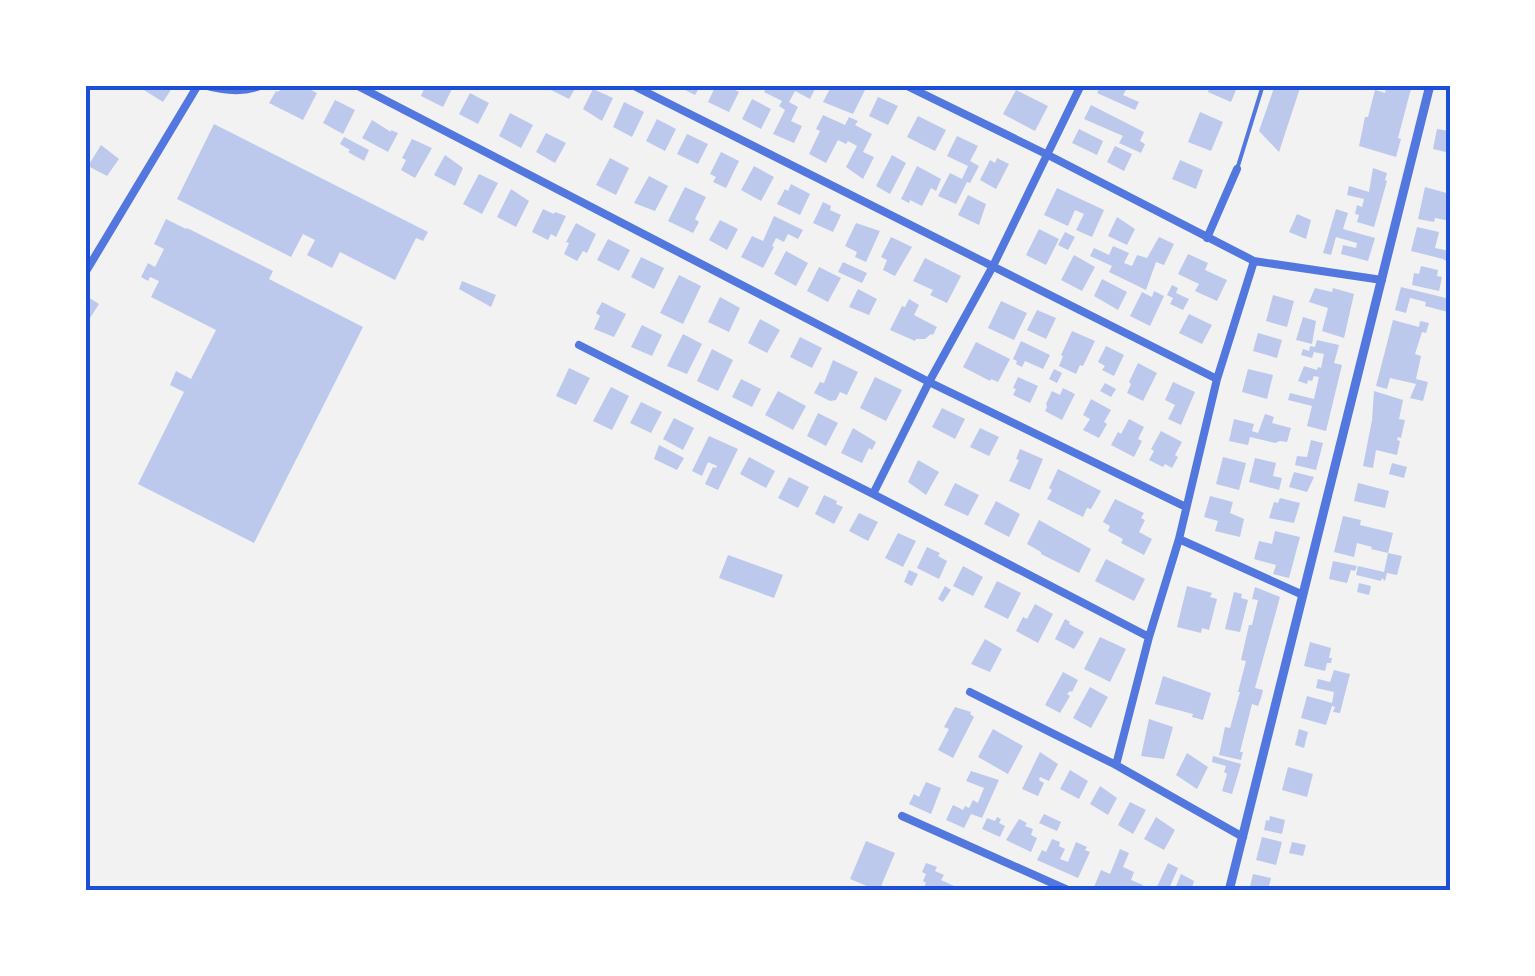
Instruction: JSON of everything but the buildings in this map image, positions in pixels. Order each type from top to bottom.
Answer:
[{"type":"street","points":[[85,273],[201,85],[217,89],[262,85]]},
{"type":"street","points":[[356,85],[929,382],[1186,507]]},
{"type":"street","points":[[632,85],[1217,380]]},
{"type":"street","points":[[905,85],[1254,261],[1382,280]]},
{"type":"street","points":[[873,494],[993,266],[1081,85]]},
{"type":"street","points":[[1229,891],[1430,85]]},
{"type":"street","points":[[1208,238],[1238,169]]},
{"type":"street","points":[[1116,765],[1148,637],[1179,539],[1217,380],[1254,261]]},
{"type":"street","points":[[580,345],[1148,637]]},
{"type":"street","points":[[1179,539],[1303,595]]},
{"type":"street","points":[[970,692],[1116,765],[1242,837]]},
{"type":"street","points":[[902,816],[1070,891]]},
{"type":"lane","points":[[1238,169],[1263,85]]}]
